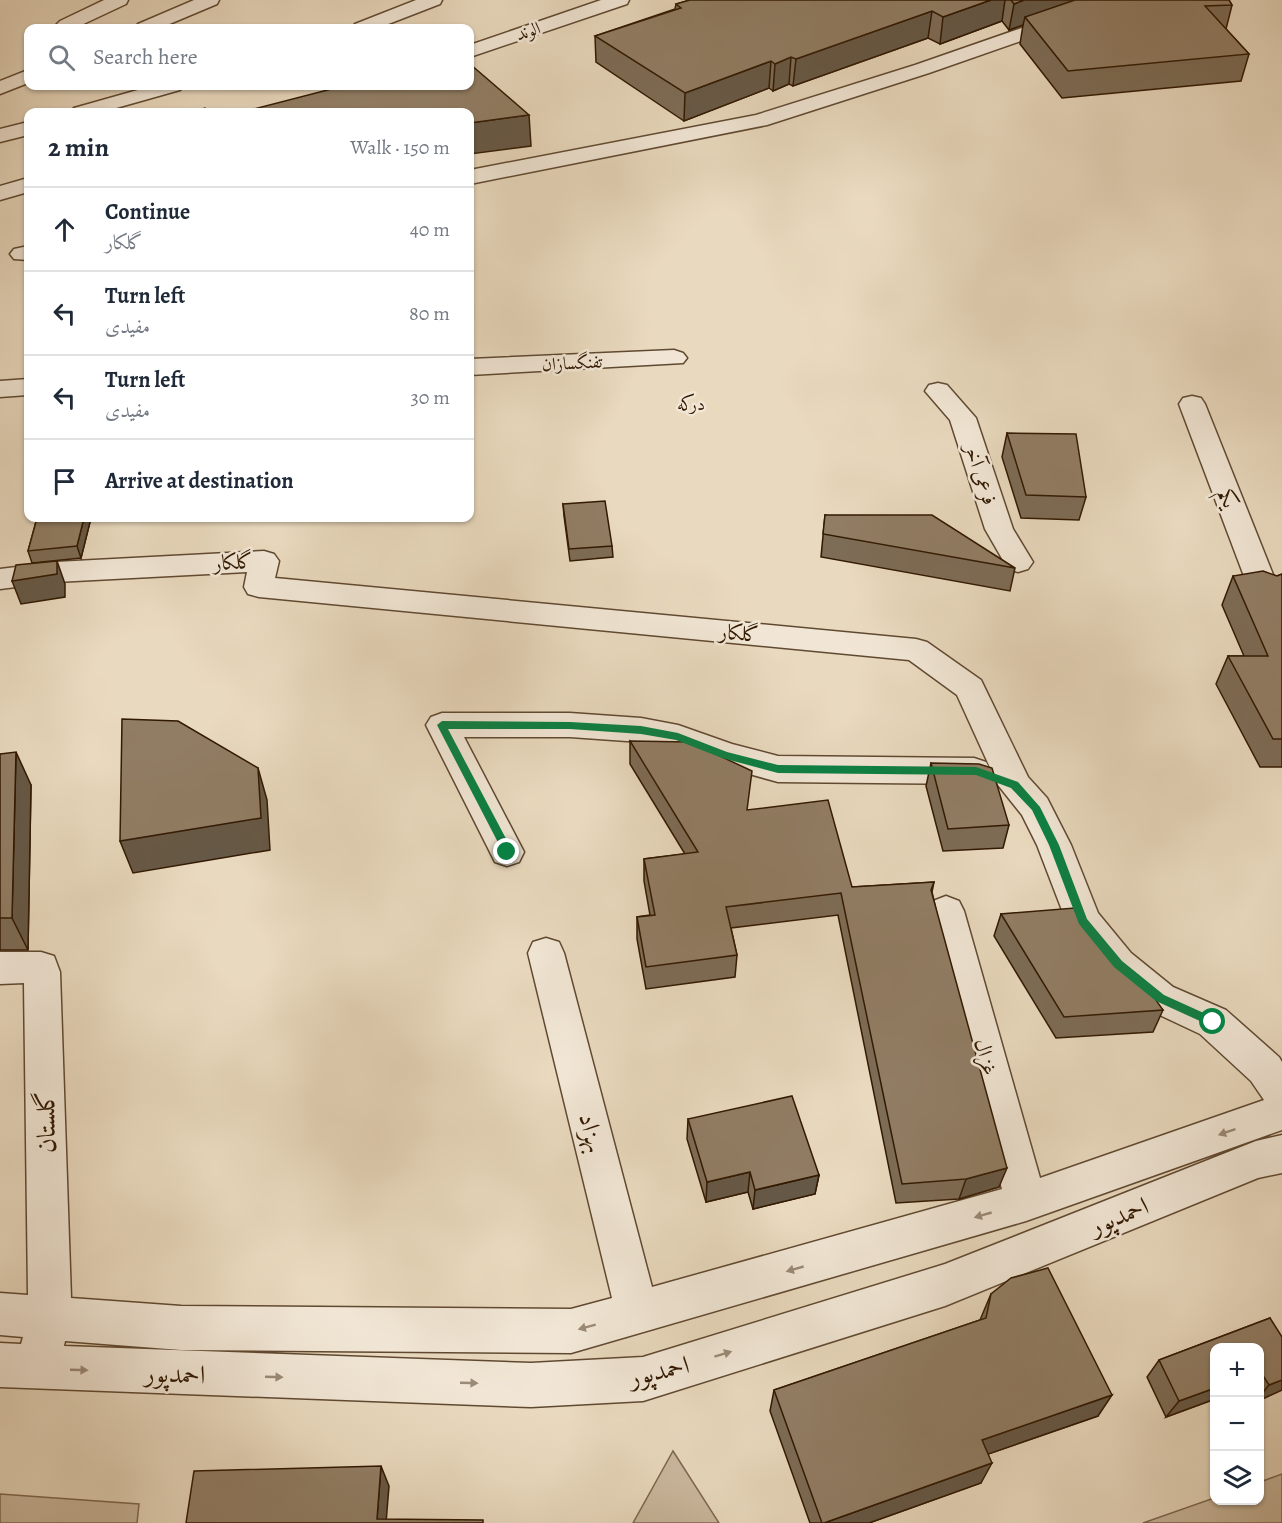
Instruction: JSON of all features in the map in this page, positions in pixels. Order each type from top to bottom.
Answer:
[{"type":"street","points":[[69,24],[119,0]]},
{"type":"street","points":[[154,24],[210,0]]},
{"type":"street","points":[[372,24],[434,0]]},
{"type":"street","name":"الوند","points":[[474,50],[620,0]]},
{"type":"street","points":[[474,176],[760,121],[922,69],[1120,0]]},
{"type":"street","points":[[0,88],[24,78]]},
{"type":"street","points":[[95,108],[159,90]]},
{"type":"street","points":[[0,136],[24,129]]},
{"type":"street","points":[[0,193],[24,186]]},
{"type":"street","name":"تفنگسازان","points":[[474,368],[674,358]]},
{"type":"street","points":[[0,388],[24,387]]},
{"type":"street","name":"فرعی آخر","points":[[938,391],[963,418],[999,530],[1018,562]]},
{"type":"street","name":"یکم","points":[[1192,404],[1265,592]]},
{"type":"street","name":"گلکار","points":[[0,579],[56,572],[264,561],[259,587],[916,650],[970,687],[1015,785],[1035,807],[1054,845],[1083,921],[1118,964],[1160,998],[1213,1022],[1265,1069],[1282,1095]]},
{"type":"street","points":[[507,852],[442,725],[570,725],[641,730],[678,737],[725,756],[778,769],[976,771],[1015,785]]},
{"type":"street","name":"غزال","points":[[946,911],[1026,1202]]},
{"type":"street","name":"بهزاد","points":[[546,953],[637,1313]]},
{"type":"street","name":"گلستان","points":[[0,968],[32,966],[41,967],[42,972],[50,1319]]},
{"type":"street","name":"احمدپور","points":[[0,1314],[181,1328],[571,1331],[1026,1202],[1282,1112]]},
{"type":"street","name":"احمدپور","points":[[17,1367],[531,1385],[643,1379],[945,1285],[1257,1160],[1282,1154]]},
{"type":"street","points":[[17,1367],[50,1319]]},
{"type":"shaded area","points":[[673,1451],[719,1523],[633,1523]]},
{"type":"shaded area","points":[[1282,1474],[1282,1523],[1143,1523],[1210,1499],[1210,1505],[1264,1505],[1264,1481]]},
{"type":"shaded area","points":[[0,1494],[139,1504],[137,1523],[0,1523]]},
{"type":"building","points":[[690,0],[991,0],[943,17],[932,11],[796,59],[791,57],[775,64],[771,61],[685,93],[595,36],[681,8],[676,4]]},
{"type":"building","points":[[1011,0],[1024,0],[1014,4]]},
{"type":"building","points":[[1075,0],[1229,0],[1232,5],[1205,6],[1249,54],[1068,71],[1025,17]]},
{"type":"building","points":[[474,67],[529,115],[474,122],[474,108],[258,108],[327,90],[474,90]]},
{"type":"building","points":[[1007,433],[1076,434],[1086,497],[1026,495]]},
{"type":"building","points":[[605,501],[612,546],[569,549],[563,504]]},
{"type":"building","points":[[825,515],[932,515],[1015,568],[823,534]]},
{"type":"building","points":[[36,522],[83,522],[77,546],[28,551]]},
{"type":"building","points":[[57,561],[57,574],[12,581],[16,565]]},
{"type":"building","points":[[1263,571],[1277,576],[1282,574],[1282,739],[1273,739],[1228,656],[1268,656],[1233,576]]},
{"type":"building","points":[[122,719],[178,721],[258,768],[261,818],[120,841]]},
{"type":"building","points":[[630,741],[690,742],[752,771],[747,810],[828,800],[852,887],[934,882],[931,890],[1007,1168],[966,1179],[902,1184],[841,893],[726,907],[737,955],[646,967],[637,917],[655,915],[644,859],[698,852]]},
{"type":"building","points":[[16,752],[12,918],[0,918],[0,754]]},
{"type":"building","points":[[931,763],[979,764],[992,768],[1009,825],[948,829]]},
{"type":"building","points":[[1075,908],[1112,955],[1140,977],[1163,1010],[1064,1017],[1001,914]]},
{"type":"building","points":[[792,1096],[819,1175],[755,1190],[750,1172],[707,1182],[688,1119]]},
{"type":"building","points":[[1048,1268],[1112,1395],[982,1440],[992,1463],[822,1523],[774,1390],[986,1318],[991,1294],[1011,1278]]},
{"type":"building","points":[[1270,1318],[1282,1337],[1282,1380],[1269,1385],[1264,1377],[1264,1343],[1210,1343],[1210,1390],[1179,1401],[1159,1360]]},
{"type":"building","points":[[381,1466],[377,1519],[483,1520],[483,1523],[186,1523],[194,1471]]},
{"type":"district","name":"درکه","points":[[691,404]]},
{"type":"route","points":[[507,852],[442,725],[570,725],[641,730],[678,737],[725,756],[778,769],[976,771],[1015,785],[1035,807],[1054,845],[1083,921],[1118,964],[1160,998],[1213,1022]]}]
